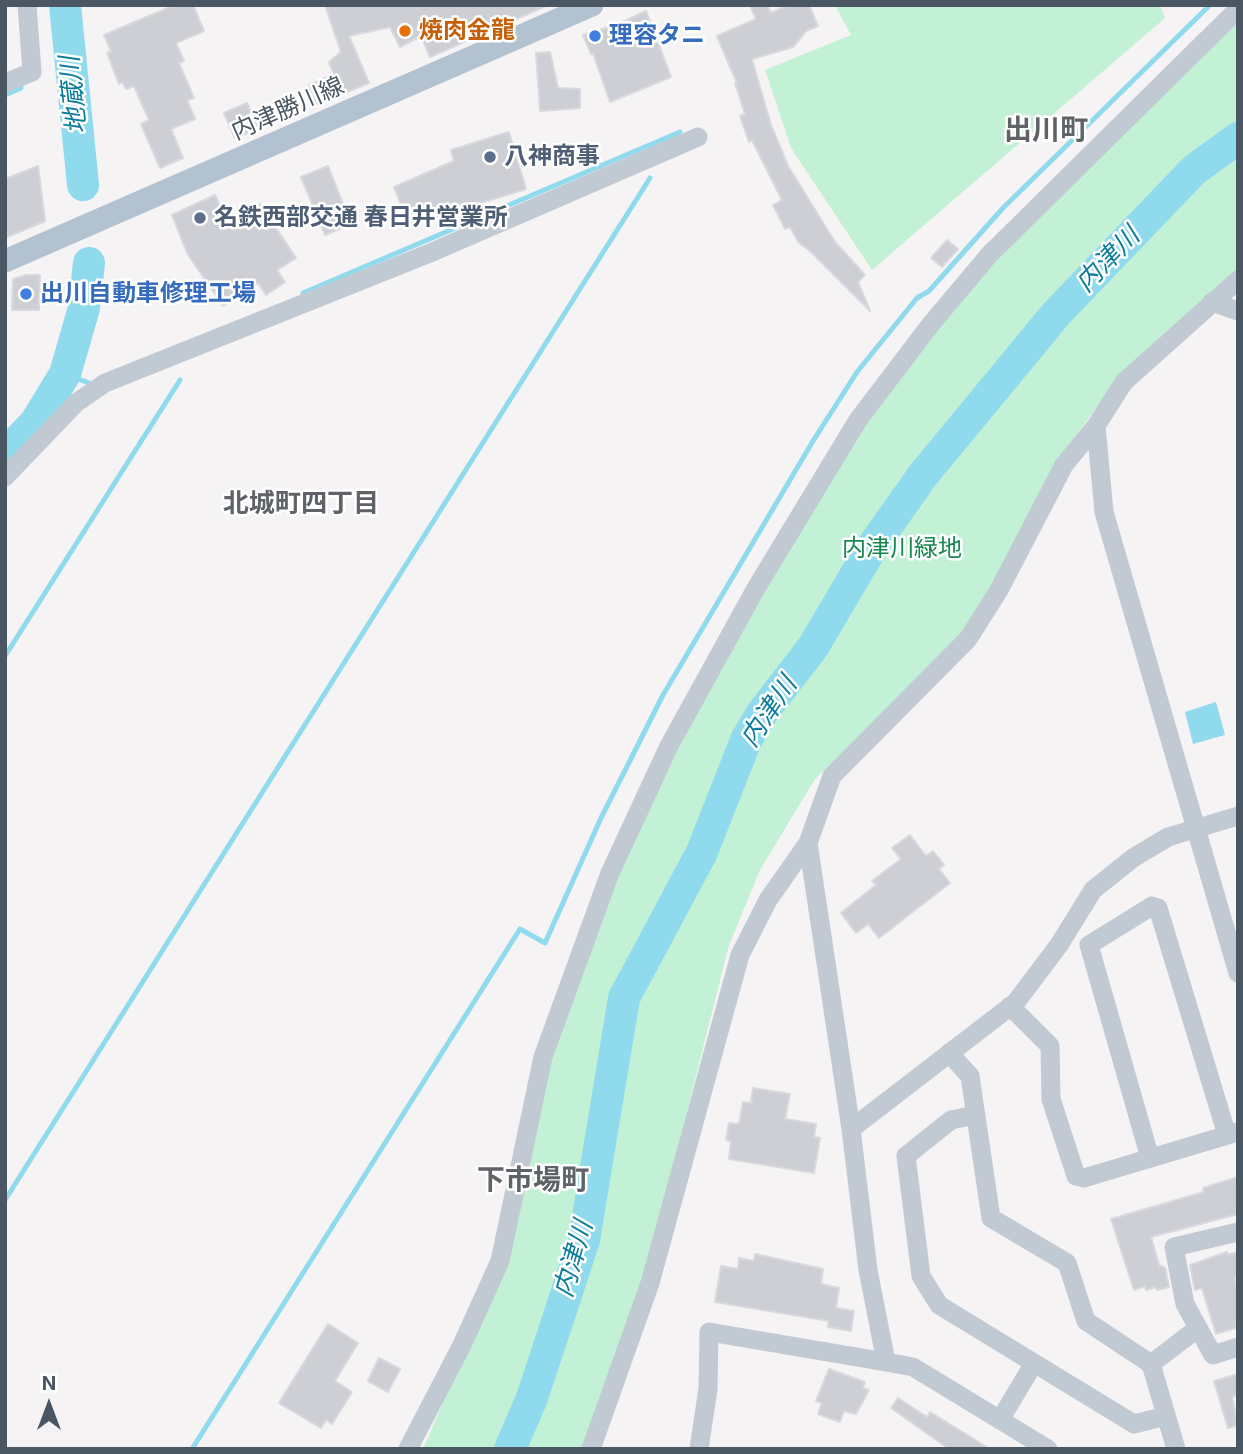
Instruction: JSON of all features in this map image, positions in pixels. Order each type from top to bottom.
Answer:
[{"type":"main road","name":"内津勝川線","points":[[5,261],[592,5]]},
{"type":"street","points":[[5,83],[32,72],[27,5]]},
{"type":"street","points":[[408,1449],[462,1345],[500,1261],[543,1057],[610,873],[668,746],[755,590],[858,420],[931,324],[989,256],[1238,9]]},
{"type":"street","points":[[5,477],[76,403],[105,383],[430,253],[698,136]]},
{"type":"street","points":[[591,1449],[650,1283],[740,955],[768,900],[808,843],[832,776],[968,639],[999,590],[1064,465],[1096,426],[1124,382],[1238,280]]},
{"type":"street","points":[[1212,302],[1238,311]]},
{"type":"street","points":[[1096,426],[1104,512],[1195,830],[1236,960]]},
{"type":"street","points":[[851,1129],[1010,1006],[1059,945],[1093,890],[1133,858],[1168,837],[1238,816]]},
{"type":"street","points":[[808,843],[851,1129],[868,1270],[886,1363]]},
{"type":"street","points":[[1010,1006],[1050,1046],[1051,1099],[1076,1176],[1084,1178],[1233,1133],[1158,908],[1152,906],[1089,945],[1150,1158]]},
{"type":"street","points":[[949,1053],[970,1076],[991,1218],[1068,1263],[1086,1321],[1151,1364],[1176,1449]]},
{"type":"street","points":[[975,1115],[951,1120],[906,1156],[920,1276],[939,1305],[1134,1424],[1166,1416]]},
{"type":"street","points":[[1238,1232],[1174,1247],[1185,1304],[1213,1355],[1238,1347]]},
{"type":"street","points":[[1151,1364],[1198,1328]]},
{"type":"street","points":[[699,1449],[708,1390],[709,1332],[914,1367],[1048,1449]]},
{"type":"street","points":[[1000,1420],[1034,1363]]},
{"type":"green space","points":[[835,5],[1160,5],[1165,18],[872,270],[791,148],[765,70],[851,35]]},
{"type":"green space","name":"内津川緑地","points":[[1238,15],[1238,270],[1161,336],[1117,380],[1057,461],[991,589],[962,636],[815,779],[760,870],[729,945],[644,1282],[581,1449],[423,1449],[465,1351],[551,1044],[610,891],[654,792],[728,650],[863,424],[933,327],[1036,215]]},
{"type":"water","points":[[1216,702],[1225,735],[1193,744],[1185,712]]},
{"type":"building","points":[[175,5],[193,5],[204,31],[176,43],[184,61],[179,63],[194,98],[187,100],[195,119],[171,129],[183,158],[160,168],[141,124],[149,120],[134,86],[126,89],[122,82],[119,84],[107,53],[111,51],[104,35]]},
{"type":"building","points":[[325,5],[548,5],[430,57],[421,36],[400,47],[390,27],[349,36],[369,83],[317,104],[309,85],[334,74],[329,62],[341,52]]},
{"type":"building","points":[[750,5],[767,5],[771,13],[789,5],[809,5],[818,26],[806,31],[793,47],[752,59],[771,125],[788,166],[835,242],[865,275],[858,282],[870,311],[799,243],[790,227],[785,229],[773,205],[782,200],[752,140],[749,142],[740,116],[745,114],[737,83],[717,36],[756,19]]},
{"type":"building","points":[[646,11],[671,77],[610,102],[593,53],[591,54],[583,35],[619,24]]},
{"type":"building","points":[[550,52],[558,88],[580,89],[580,108],[540,111],[536,53]]},
{"type":"building","points":[[247,103],[258,129],[235,138],[224,113]]},
{"type":"building","points":[[509,132],[526,189],[409,225],[394,187],[454,161],[451,150]]},
{"type":"building","points":[[38,166],[45,221],[5,238],[5,179]]},
{"type":"building","points":[[328,166],[351,224],[325,235],[301,177]]},
{"type":"building","points":[[215,195],[229,225],[260,204],[296,258],[277,270],[285,282],[266,295],[258,283],[223,306],[187,253],[172,215]]},
{"type":"building","points":[[947,240],[958,249],[942,267],[931,258]]},
{"type":"building","name":"出川自動車修理工場","points":[[40,275],[39,310],[12,310],[13,279]]},
{"type":"building","points":[[910,835],[926,856],[933,851],[944,865],[939,869],[950,883],[879,938],[868,924],[856,933],[841,913],[876,885],[872,881],[901,859],[892,848]]},
{"type":"building","points":[[753,1088],[790,1094],[785,1119],[816,1124],[814,1137],[820,1138],[814,1173],[729,1159],[731,1141],[726,1140],[729,1123],[739,1124],[743,1102],[751,1103]]},
{"type":"building","points":[[1238,1177],[1238,1214],[1151,1237],[1159,1265],[1165,1268],[1169,1287],[1146,1290],[1145,1286],[1134,1290],[1111,1219],[1204,1192],[1203,1188]]},
{"type":"building","points":[[1227,1252],[1228,1255],[1238,1252],[1238,1277],[1234,1278],[1238,1292],[1238,1327],[1216,1334],[1202,1288],[1195,1290],[1190,1265]]},
{"type":"building","points":[[755,1254],[823,1269],[821,1284],[839,1288],[836,1308],[854,1311],[851,1331],[828,1327],[829,1321],[715,1302],[721,1266],[738,1269],[739,1258],[754,1261]]},
{"type":"building","points":[[328,1324],[358,1343],[335,1381],[352,1392],[332,1424],[326,1420],[321,1428],[279,1403]]},
{"type":"building","points":[[379,1358],[400,1369],[388,1392],[368,1381]]},
{"type":"building","points":[[829,1369],[865,1382],[863,1388],[869,1390],[856,1414],[844,1411],[840,1422],[818,1414],[822,1403],[816,1401]]},
{"type":"building","points":[[1238,1374],[1238,1395],[1232,1397],[1238,1425],[1228,1428],[1214,1381]]},
{"type":"building","points":[[898,1398],[927,1417],[930,1412],[990,1449],[949,1449],[891,1408]]},
{"type":"waterway","name":"地蔵川","points":[[65,5],[83,185]]},
{"type":"waterway","points":[[192,1449],[520,929],[545,943],[601,818],[663,695],[813,441],[857,372],[917,298],[929,291],[1003,208],[1210,5]]},
{"type":"waterway","points":[[5,95],[21,88]]},
{"type":"waterway","points":[[303,293],[680,132]]},
{"type":"waterway","name":"内津川","points":[[510,1449],[532,1398],[584,1240],[624,998],[702,852],[746,740],[762,713],[813,647],[872,547],[923,475],[1056,314],[1194,170],[1238,138]]},
{"type":"waterway","points":[[5,1200],[650,178]]},
{"type":"waterway","name":"地蔵川","points":[[5,454],[35,423],[65,374],[84,308],[89,263]]},
{"type":"waterway","points":[[65,374],[92,384]]},
{"type":"waterway","points":[[5,656],[180,380]]},
{"type":"place","name":"焼肉金龍","points":[[405,31]]},
{"type":"place","name":"理容タニ","points":[[595,36]]},
{"type":"place","name":"八神商事","points":[[490,157]]},
{"type":"place","name":"名鉄西部交通 春日井営業所","points":[[200,218]]},
{"type":"place","name":"出川自動車修理工場","points":[[26,294]]},
{"type":"district","name":"出川町","points":[[1046,131]]},
{"type":"district","name":"北城町四丁目","points":[[301,504]]},
{"type":"district","name":"下市場町","points":[[533,1181]]}]
